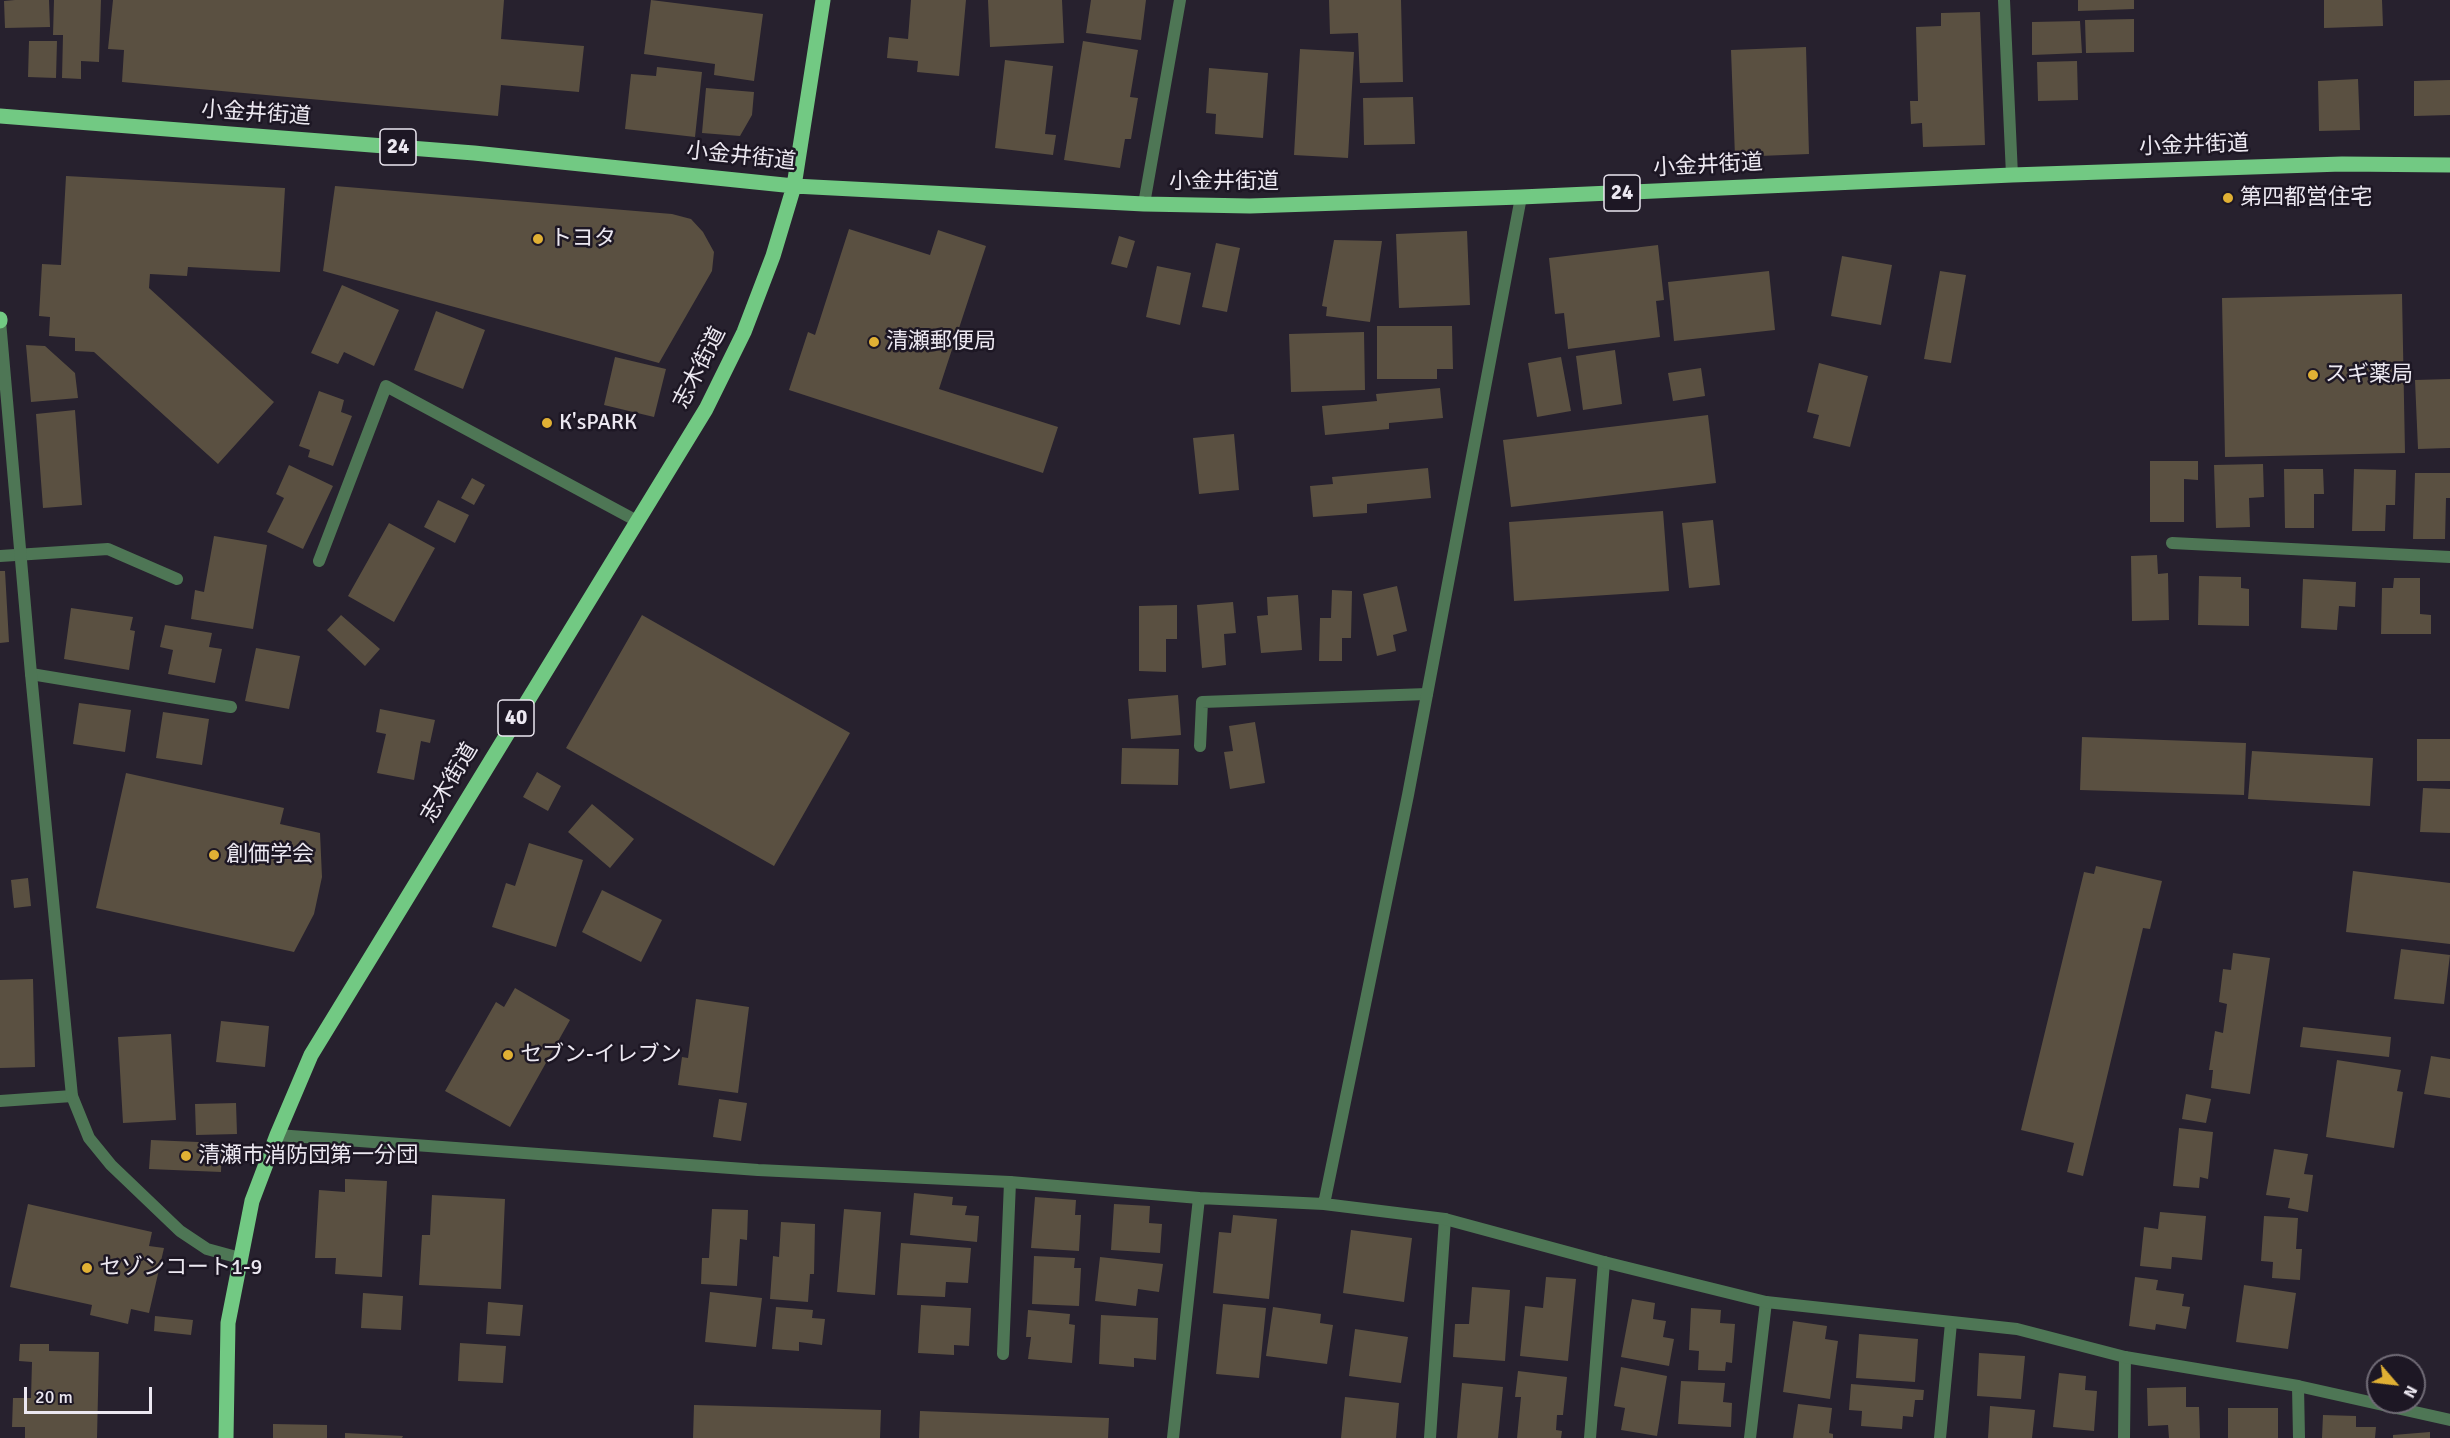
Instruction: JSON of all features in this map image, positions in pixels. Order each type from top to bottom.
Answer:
[{"type":"main road","name":"志木街道","points":[[226,1438],[228,1323],[252,1201],[277,1135],[311,1055],[706,409],[744,332],[773,256],[794,186],[823,0]]},
{"type":"main road","name":"小金井街道","points":[[0,116],[474,153],[794,186],[1144,204],[1250,206],[1521,197],[2012,175],[2342,164],[2450,165]]},
{"type":"street","points":[[1144,204],[1180,0]]},
{"type":"street","points":[[2004,0],[2012,175]]},
{"type":"street","points":[[1324,1204],[1427,694],[1521,197]]},
{"type":"street","points":[[0,320],[31,674],[72,1096],[89,1138],[111,1166],[180,1231],[207,1249],[240,1258]]},
{"type":"street","points":[[320,561],[386,386],[637,521]]},
{"type":"street","points":[[2172,543],[2450,557]]},
{"type":"street","points":[[0,556],[108,549],[177,579]]},
{"type":"street","points":[[31,674],[231,707]]},
{"type":"street","points":[[1200,746],[1202,702],[1427,694]]},
{"type":"street","points":[[0,1101],[72,1096]]},
{"type":"street","points":[[277,1135],[746,1169],[1010,1182],[1200,1198],[1324,1204],[1445,1220],[1766,1302],[2017,1329],[2125,1357],[2298,1386],[2450,1420]]},
{"type":"street","points":[[1003,1354],[1010,1182]]},
{"type":"street","points":[[1173,1438],[1200,1198]]},
{"type":"street","points":[[1430,1438],[1445,1220]]},
{"type":"street","points":[[1590,1438],[1604,1262]]},
{"type":"street","points":[[1750,1438],[1766,1302]]},
{"type":"street","points":[[1940,1438],[1951,1323]]},
{"type":"street","points":[[2124,1438],[2125,1357]]},
{"type":"street","points":[[2298,1386],[2299,1438]]},
{"type":"building","points":[[49,0],[50,27],[5,28],[4,1]]},
{"type":"building","points":[[54,0],[101,0],[99,62],[81,61],[81,79],[62,78],[63,35],[53,35]]},
{"type":"building","points":[[113,0],[504,0],[501,39],[584,46],[579,92],[501,85],[498,116],[122,82],[124,50],[108,49]]},
{"type":"building","points":[[651,0],[763,14],[754,81],[714,75],[715,64],[644,54]]},
{"type":"building","points":[[911,0],[966,0],[959,76],[917,72],[918,61],[887,58],[889,37],[908,39]]},
{"type":"building","points":[[988,0],[1062,0],[1064,43],[990,47]]},
{"type":"building","points":[[1091,0],[1146,0],[1141,40],[1086,33]]},
{"type":"building","points":[[1329,0],[1401,0],[1403,82],[1360,83],[1358,33],[1330,34]]},
{"type":"building","points":[[2078,0],[2134,0],[2134,9],[2078,11]]},
{"type":"building","points":[[2324,0],[2382,0],[2383,26],[2324,28]]},
{"type":"building","points":[[1980,12],[1985,145],[1923,147],[1922,123],[1911,124],[1910,101],[1918,101],[1916,27],[1941,26],[1941,13]]},
{"type":"building","points":[[2134,19],[2134,52],[2086,53],[2085,20]]},
{"type":"building","points":[[2080,21],[2082,53],[2032,55],[2032,22]]},
{"type":"building","points":[[29,41],[57,41],[56,78],[28,77]]},
{"type":"building","points":[[1083,41],[1138,50],[1130,97],[1138,98],[1131,139],[1125,139],[1120,168],[1064,160]]},
{"type":"building","points":[[1806,47],[1809,154],[1735,157],[1731,50]]},
{"type":"building","points":[[1300,49],[1354,52],[1348,158],[1294,155]]},
{"type":"building","points":[[1005,60],[1053,66],[1045,134],[1056,135],[1053,155],[995,148]]},
{"type":"building","points":[[2077,61],[2078,100],[2038,101],[2037,62]]},
{"type":"building","points":[[657,67],[702,72],[695,137],[625,129],[631,74],[656,76]]},
{"type":"building","points":[[1209,68],[1268,73],[1263,138],[1215,134],[1216,114],[1206,113]]},
{"type":"building","points":[[2358,79],[2360,130],[2319,131],[2318,81]]},
{"type":"building","points":[[2450,80],[2450,115],[2414,116],[2414,81]]},
{"type":"building","points":[[706,88],[754,92],[752,115],[740,136],[702,133]]},
{"type":"building","points":[[1413,97],[1415,144],[1364,145],[1363,98]]},
{"type":"building","points":[[66,176],[285,188],[280,272],[188,267],[187,276],[150,274],[149,288],[274,402],[218,464],[94,352],[75,351],[75,338],[49,336],[50,317],[39,316],[42,264],[61,265]]},
{"type":"building","points":[[335,186],[672,214],[691,219],[703,232],[714,252],[712,271],[659,363],[323,271]]},
{"type":"building","points":[[849,229],[930,255],[938,230],[986,246],[939,389],[1058,427],[1043,473],[789,390],[808,332],[815,335]]},
{"type":"building","points":[[1467,231],[1470,305],[1399,308],[1396,234]]},
{"type":"building","points":[[1119,236],[1135,241],[1127,268],[1111,264]]},
{"type":"building","points":[[1334,240],[1382,241],[1370,322],[1326,316],[1327,307],[1322,306]]},
{"type":"building","points":[[1216,243],[1240,248],[1227,312],[1202,307]]},
{"type":"building","points":[[1658,245],[1664,300],[1656,301],[1660,337],[1568,349],[1564,313],[1555,314],[1549,258]]},
{"type":"building","points":[[1842,256],[1892,265],[1881,325],[1831,316]]},
{"type":"building","points":[[1157,266],[1191,273],[1180,325],[1146,317]]},
{"type":"building","points":[[1769,271],[1775,330],[1674,341],[1668,282]]},
{"type":"building","points":[[1940,271],[1966,275],[1951,363],[1924,359]]},
{"type":"building","points":[[342,285],[399,310],[374,366],[344,352],[338,364],[311,353]]},
{"type":"building","name":"スギ薬局","points":[[2402,294],[2405,453],[2225,457],[2222,298]]},
{"type":"building","points":[[436,311],[485,330],[463,389],[414,370]]},
{"type":"building","points":[[1377,326],[1452,326],[1453,369],[1437,369],[1437,379],[1377,379]]},
{"type":"building","points":[[1364,332],[1365,390],[1291,392],[1289,334]]},
{"type":"building","points":[[26,345],[45,346],[75,373],[78,398],[31,402]]},
{"type":"building","points":[[1615,350],[1622,404],[1583,410],[1576,356]]},
{"type":"building","points":[[615,357],[666,369],[654,417],[604,405]]},
{"type":"building","points":[[1561,357],[1571,411],[1537,417],[1528,363]]},
{"type":"building","points":[[1819,363],[1868,376],[1850,447],[1813,438],[1819,415],[1807,412]]},
{"type":"building","points":[[1701,368],[1705,396],[1673,401],[1668,373]]},
{"type":"building","points":[[2450,379],[2450,448],[2418,449],[2415,380]]},
{"type":"building","points":[[1440,388],[1443,418],[1389,423],[1389,429],[1325,435],[1322,406],[1377,401],[1376,394]]},
{"type":"building","points":[[319,391],[344,400],[341,412],[352,416],[333,466],[308,457],[310,450],[299,446]]},
{"type":"building","points":[[75,410],[82,505],[43,508],[36,414]]},
{"type":"building","points":[[1708,415],[1716,483],[1511,507],[1503,440]]},
{"type":"building","points":[[1234,434],[1239,490],[1199,494],[1193,438]]},
{"type":"building","points":[[2150,461],[2198,461],[2198,480],[2184,479],[2184,522],[2150,522]]},
{"type":"building","points":[[2263,464],[2264,497],[2249,498],[2250,527],[2216,528],[2214,465]]},
{"type":"building","points":[[289,465],[333,486],[303,549],[267,532],[284,498],[276,494]]},
{"type":"building","points":[[1428,468],[1431,498],[1367,504],[1367,513],[1313,517],[1310,486],[1333,484],[1332,477]]},
{"type":"building","points":[[2284,469],[2323,469],[2324,494],[2314,494],[2314,528],[2285,528]]},
{"type":"building","points":[[2354,469],[2396,470],[2395,505],[2386,505],[2385,531],[2352,531]]},
{"type":"building","points":[[2415,473],[2450,473],[2450,498],[2446,498],[2445,539],[2413,539]]},
{"type":"building","points":[[472,478],[485,485],[474,505],[461,498]]},
{"type":"building","points":[[438,500],[469,515],[455,543],[424,527]]},
{"type":"building","points":[[1663,511],[1669,591],[1514,601],[1509,522]]},
{"type":"building","points":[[1713,520],[1720,585],[1689,588],[1682,523]]},
{"type":"building","points":[[389,523],[435,548],[394,622],[348,596]]},
{"type":"building","points":[[214,536],[267,545],[253,629],[191,619],[195,590],[204,592]]},
{"type":"building","points":[[2157,555],[2158,574],[2168,573],[2169,620],[2132,621],[2131,556]]},
{"type":"building","points":[[0,571],[5,571],[9,642],[0,643]]},
{"type":"building","points":[[2199,576],[2241,577],[2241,588],[2249,589],[2249,626],[2198,625]]},
{"type":"building","points":[[2394,578],[2420,578],[2420,614],[2431,615],[2431,634],[2381,634],[2382,588],[2393,588]]},
{"type":"building","points":[[2303,579],[2356,582],[2355,607],[2339,606],[2337,630],[2301,628]]},
{"type":"building","points":[[1397,586],[1407,631],[1393,635],[1396,651],[1377,656],[1363,594]]},
{"type":"building","points":[[1332,590],[1352,591],[1351,638],[1342,638],[1342,661],[1319,661],[1320,618],[1331,618]]},
{"type":"building","points":[[1298,595],[1302,650],[1261,653],[1257,616],[1268,615],[1267,597]]},
{"type":"building","points":[[1233,602],[1236,633],[1224,634],[1226,665],[1202,668],[1197,605]]},
{"type":"building","points":[[1177,605],[1177,639],[1166,639],[1166,672],[1139,671],[1139,606]]},
{"type":"building","points":[[71,608],[133,617],[130,630],[135,631],[129,670],[64,659]]},
{"type":"building","points":[[341,615],[380,649],[365,666],[327,630]]},
{"type":"building","points":[[642,615],[850,733],[774,866],[566,748]]},
{"type":"building","points":[[165,625],[212,633],[209,647],[222,649],[215,683],[168,674],[173,650],[160,647]]},
{"type":"building","points":[[256,648],[300,656],[289,709],[245,701]]},
{"type":"building","points":[[1178,695],[1181,735],[1131,739],[1128,699]]},
{"type":"building","points":[[79,703],[131,710],[125,752],[73,744]]},
{"type":"building","points":[[380,709],[435,720],[430,743],[421,741],[414,780],[377,773],[386,734],[376,732]]},
{"type":"building","points":[[163,712],[209,719],[202,765],[156,758]]},
{"type":"building","points":[[1255,722],[1265,783],[1230,789],[1224,752],[1233,751],[1229,726]]},
{"type":"building","points":[[2082,737],[2246,743],[2244,795],[2080,790]]},
{"type":"building","points":[[2417,739],[2450,739],[2450,781],[2417,781]]},
{"type":"building","points":[[1122,748],[1179,749],[1178,785],[1121,784]]},
{"type":"building","points":[[2252,751],[2373,758],[2370,806],[2248,799]]},
{"type":"building","points":[[537,772],[561,786],[548,811],[523,797]]},
{"type":"building","name":"創価学会","points":[[126,773],[284,808],[280,824],[320,833],[322,877],[314,914],[294,952],[96,908]]},
{"type":"building","points":[[2423,788],[2450,789],[2450,833],[2420,832]]},
{"type":"building","points":[[592,804],[634,839],[610,868],[568,832]]},
{"type":"building","points":[[529,843],[583,860],[556,947],[492,927],[506,883],[515,886]]},
{"type":"building","points":[[2096,866],[2162,881],[2150,929],[2143,928],[2083,1176],[2067,1172],[2074,1143],[2021,1130],[2084,872],[2094,874]]},
{"type":"building","points":[[2353,871],[2450,883],[2450,944],[2346,932]]},
{"type":"building","points":[[28,878],[31,906],[14,908],[11,880]]},
{"type":"building","points":[[602,890],[662,920],[641,962],[582,932]]},
{"type":"building","points":[[2401,949],[2450,955],[2444,1004],[2394,999]]},
{"type":"building","points":[[2233,953],[2270,958],[2250,1094],[2211,1088],[2213,1070],[2209,1070],[2215,1031],[2223,1033],[2227,1004],[2219,1002],[2223,969],[2231,970]]},
{"type":"building","points":[[33,979],[35,1067],[0,1068],[0,980]]},
{"type":"building","name":"セブン-イレブン","points":[[515,988],[570,1020],[510,1127],[445,1091],[496,1002],[504,1007]]},
{"type":"building","points":[[696,999],[749,1007],[738,1093],[678,1085],[682,1057],[688,1058]]},
{"type":"building","points":[[221,1021],[269,1026],[265,1067],[216,1062]]},
{"type":"building","points":[[2303,1027],[2391,1037],[2389,1057],[2300,1047]]},
{"type":"building","points":[[171,1034],[176,1120],[123,1123],[118,1037]]},
{"type":"building","points":[[2431,1056],[2450,1059],[2450,1098],[2424,1094]]},
{"type":"building","points":[[2337,1060],[2401,1070],[2397,1091],[2403,1092],[2394,1148],[2326,1137]]},
{"type":"building","points":[[2186,1094],[2211,1099],[2206,1123],[2182,1119]]},
{"type":"building","points":[[719,1099],[747,1103],[741,1141],[713,1137]]},
{"type":"building","points":[[236,1103],[237,1134],[196,1135],[195,1104]]},
{"type":"building","points":[[2179,1128],[2213,1132],[2208,1179],[2200,1177],[2199,1188],[2173,1186]]},
{"type":"building","name":"清瀬市消防団第一分団","points":[[151,1140],[222,1143],[221,1172],[149,1169]]},
{"type":"building","points":[[2274,1149],[2308,1154],[2304,1174],[2313,1175],[2308,1212],[2288,1208],[2290,1198],[2266,1195]]},
{"type":"building","points":[[345,1179],[387,1181],[382,1277],[335,1274],[336,1258],[315,1258],[319,1190],[345,1192]]},
{"type":"building","points":[[914,1193],[953,1197],[952,1205],[967,1206],[965,1215],[979,1216],[977,1242],[910,1235]]},
{"type":"building","points":[[432,1195],[505,1199],[501,1289],[419,1285],[422,1235],[430,1235]]},
{"type":"building","points":[[1035,1197],[1076,1200],[1075,1215],[1081,1215],[1079,1251],[1031,1248]]},
{"type":"building","name":"セゾンコート1-9","points":[[28,1204],[152,1232],[149,1246],[164,1248],[149,1313],[131,1309],[128,1324],[90,1315],[92,1305],[10,1287]]},
{"type":"building","points":[[1114,1204],[1150,1206],[1149,1223],[1162,1224],[1160,1253],[1111,1250]]},
{"type":"building","points":[[712,1209],[748,1210],[747,1240],[740,1239],[737,1286],[701,1284],[702,1258],[709,1258]]},
{"type":"building","points":[[844,1209],[881,1212],[875,1295],[837,1292]]},
{"type":"building","points":[[2160,1212],[2206,1216],[2202,1260],[2172,1257],[2171,1269],[2140,1266],[2144,1227],[2158,1229]]},
{"type":"building","points":[[1233,1215],[1277,1219],[1269,1299],[1213,1293],[1219,1232],[1231,1233]]},
{"type":"building","points":[[2264,1216],[2298,1218],[2296,1249],[2302,1249],[2300,1280],[2272,1278],[2273,1262],[2261,1261]]},
{"type":"building","points":[[781,1222],[815,1224],[814,1274],[810,1274],[808,1302],[770,1299],[773,1256],[779,1257]]},
{"type":"building","points":[[1351,1230],[1412,1238],[1404,1302],[1343,1293]]},
{"type":"building","points":[[901,1243],[971,1248],[968,1283],[946,1282],[945,1297],[897,1295]]},
{"type":"building","points":[[1034,1256],[1075,1258],[1074,1268],[1081,1268],[1079,1306],[1032,1304]]},
{"type":"building","points":[[1100,1257],[1163,1264],[1159,1292],[1138,1289],[1136,1306],[1095,1301]]},
{"type":"building","points":[[1546,1277],[1576,1279],[1568,1361],[1520,1356],[1525,1306],[1543,1308]]},
{"type":"building","points":[[2135,1277],[2158,1280],[2156,1290],[2184,1294],[2182,1306],[2190,1307],[2186,1329],[2156,1324],[2155,1330],[2129,1326]]},
{"type":"building","points":[[2244,1285],[2296,1293],[2288,1349],[2236,1342]]},
{"type":"building","points":[[1472,1287],[1510,1290],[1505,1361],[1453,1357],[1455,1324],[1469,1324]]},
{"type":"building","points":[[710,1292],[762,1298],[756,1347],[705,1342]]},
{"type":"building","points":[[363,1293],[403,1296],[401,1330],[361,1328]]},
{"type":"building","points":[[1632,1299],[1655,1303],[1653,1319],[1666,1321],[1663,1337],[1674,1339],[1669,1366],[1621,1357]]},
{"type":"building","points":[[488,1302],[523,1305],[520,1336],[486,1334]]},
{"type":"building","points":[[1223,1304],[1266,1308],[1259,1378],[1216,1374]]},
{"type":"building","points":[[921,1305],[971,1308],[969,1346],[954,1345],[954,1355],[918,1353]]},
{"type":"building","points":[[776,1307],[813,1310],[812,1318],[825,1319],[822,1345],[799,1342],[799,1351],[772,1349]]},
{"type":"building","points":[[1273,1307],[1321,1314],[1320,1323],[1333,1325],[1327,1364],[1266,1356]]},
{"type":"building","points":[[1691,1308],[1721,1310],[1720,1323],[1735,1324],[1732,1363],[1726,1362],[1725,1371],[1698,1370],[1699,1351],[1689,1350]]},
{"type":"building","points":[[1028,1310],[1070,1314],[1069,1324],[1075,1325],[1072,1363],[1028,1359],[1031,1337],[1026,1337]]},
{"type":"building","points":[[1101,1315],[1158,1318],[1156,1360],[1134,1358],[1134,1367],[1099,1364]]},
{"type":"building","points":[[155,1316],[193,1320],[191,1335],[154,1331]]},
{"type":"building","points":[[1793,1321],[1827,1326],[1825,1339],[1838,1341],[1830,1399],[1783,1392]]},
{"type":"building","points":[[1355,1329],[1408,1337],[1401,1383],[1349,1376]]},
{"type":"building","points":[[1859,1334],[1918,1339],[1915,1382],[1856,1378]]},
{"type":"building","points":[[460,1343],[506,1346],[503,1383],[458,1381]]},
{"type":"building","points":[[20,1344],[49,1344],[49,1351],[99,1352],[97,1438],[25,1438],[25,1427],[12,1427],[13,1398],[31,1398],[32,1362],[19,1361]]},
{"type":"building","points":[[1979,1353],[2025,1356],[2021,1399],[1977,1396]]},
{"type":"building","points":[[1621,1367],[1667,1376],[1657,1436],[1621,1430],[1625,1408],[1614,1406]]},
{"type":"building","points":[[1518,1371],[1567,1377],[1563,1415],[1557,1415],[1556,1430],[1562,1431],[1561,1438],[1517,1438],[1521,1397],[1515,1397]]},
{"type":"building","points":[[2059,1373],[2086,1376],[2085,1390],[2097,1391],[2094,1431],[2053,1427]]},
{"type":"building","points":[[1681,1381],[1725,1383],[1723,1402],[1732,1403],[1731,1427],[1678,1424]]},
{"type":"building","points":[[1462,1383],[1503,1387],[1498,1438],[1457,1438]]},
{"type":"building","points":[[1851,1384],[1924,1390],[1923,1400],[1915,1400],[1913,1417],[1903,1416],[1902,1429],[1861,1426],[1862,1411],[1849,1410]]},
{"type":"building","points":[[2186,1387],[2186,1407],[2199,1407],[2200,1438],[2169,1438],[2168,1425],[2148,1426],[2147,1388]]},
{"type":"building","points":[[1345,1397],[1399,1403],[1396,1438],[1341,1438]]},
{"type":"building","points":[[1798,1404],[1832,1408],[1829,1433],[1833,1434],[1833,1438],[1793,1438]]},
{"type":"building","points":[[694,1405],[881,1410],[880,1438],[693,1438]]},
{"type":"building","points":[[1990,1406],[2035,1410],[2032,1438],[1988,1438]]},
{"type":"building","points":[[2228,1408],[2278,1408],[2278,1438],[2228,1438]]},
{"type":"building","points":[[920,1411],[1109,1418],[1108,1438],[919,1438]]},
{"type":"building","points":[[2323,1415],[2356,1416],[2356,1427],[2376,1427],[2375,1438],[2322,1438]]},
{"type":"building","points":[[273,1424],[327,1425],[327,1438],[273,1438]]},
{"type":"building","points":[[2430,1432],[2430,1438],[2393,1438],[2393,1435]]},
{"type":"building","points":[[345,1433],[403,1436],[402,1438],[345,1438]]},
{"type":"place","name":"第四都営住宅","points":[[2228,198]]},
{"type":"place","name":"トヨタ","points":[[538,239]]},
{"type":"place","name":"清瀬郵便局","points":[[874,342]]},
{"type":"place","name":"スギ薬局","points":[[2313,375]]},
{"type":"place","name":"K'sPARK","points":[[547,423]]},
{"type":"place","name":"創価学会","points":[[214,855]]},
{"type":"place","name":"セブン-イレブン","points":[[508,1055]]},
{"type":"place","name":"清瀬市消防団第一分団","points":[[186,1156]]},
{"type":"place","name":"セゾンコート1-9","points":[[87,1268]]}]
